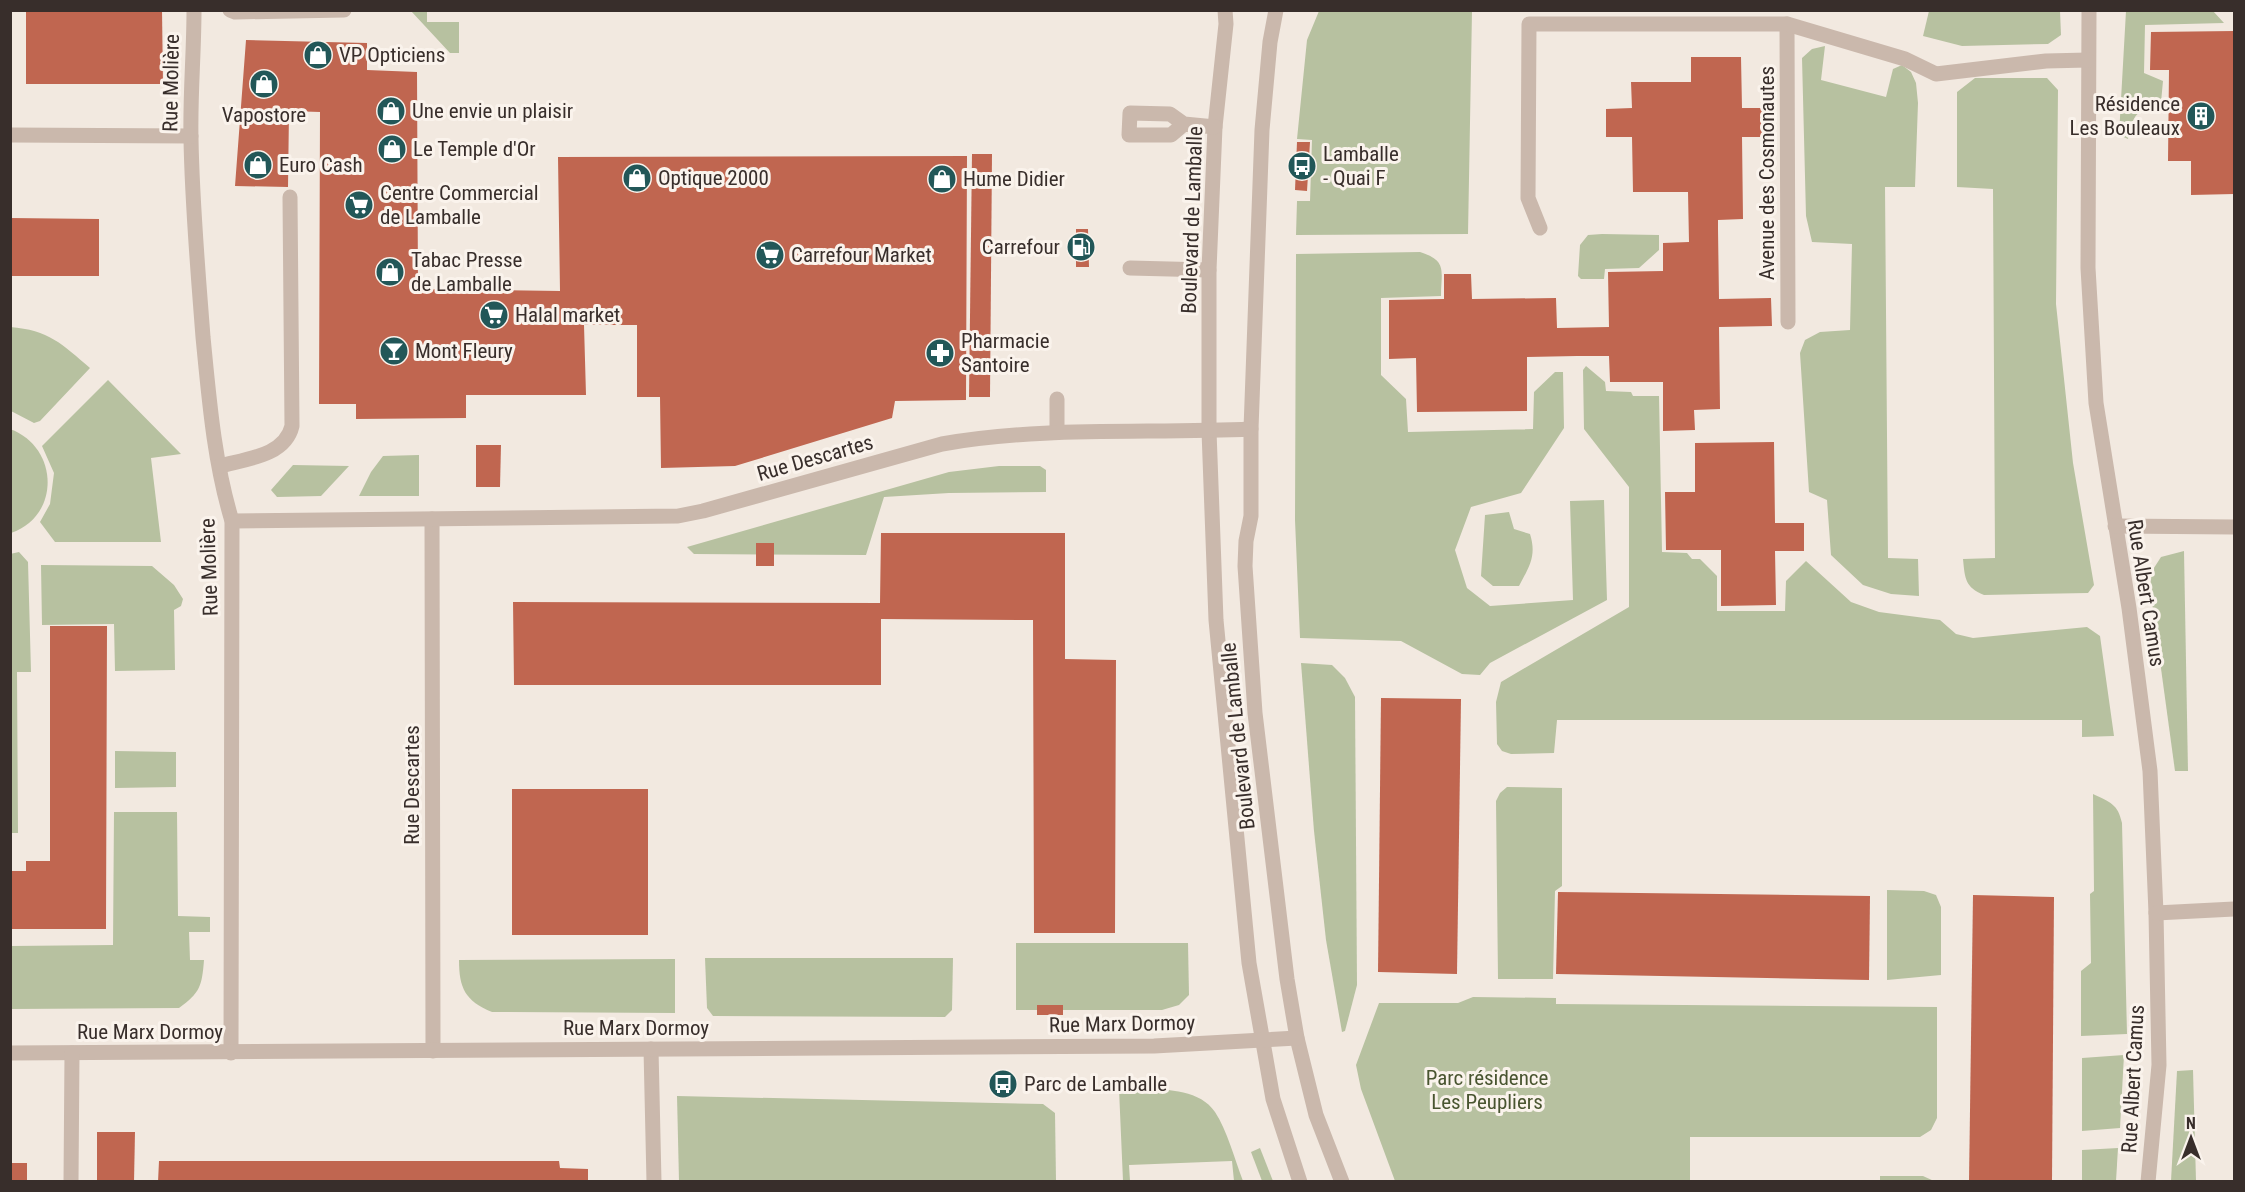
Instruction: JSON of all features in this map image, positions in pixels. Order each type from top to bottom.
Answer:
[{"type":"street","name":"Rue Molière","points":[[194,10],[191,136],[195,240],[215,438],[222,489],[232,521],[231,1053]]},
{"type":"street","points":[[230,10],[235,12],[344,10]]},
{"type":"street","name":"Boulevard de Lamballe","points":[[1226,10],[1215,127],[1209,270],[1209,431],[1216,620],[1247,945],[1273,1099],[1300,1182]]},
{"type":"street","name":"Boulevard de Lamballe","points":[[1276,10],[1270,42],[1262,130],[1251,429],[1251,516],[1246,541],[1245,566],[1251,664],[1287,979],[1316,1115],[1342,1182]]},
{"type":"street","name":"Rue Albert Camus","points":[[2089,10],[2088,279],[2096,403],[2129,608],[2150,771],[2159,1065],[2148,1182]]},
{"type":"street","points":[[1540,228],[1528,198],[1528,17],[1787,24],[1905,59],[1936,74],[2046,61],[2088,60]]},
{"type":"street","name":"Avenue des Cosmonautes","points":[[1787,24],[1788,322]]},
{"type":"street","points":[[1184,124],[1171,135],[1129,135],[1130,113],[1170,114],[1184,124],[1215,127]]},
{"type":"street","points":[[10,135],[191,136]]},
{"type":"street","points":[[220,466],[280,448],[290,437],[292,426],[291,197]]},
{"type":"street","points":[[1130,268],[1209,270]]},
{"type":"street","points":[[1056,399],[1057,432]]},
{"type":"street","points":[[1209,431],[1251,429]]},
{"type":"street","name":"Rue Descartes","points":[[232,521],[678,516],[942,444],[977,438],[1057,432],[1209,431]]},
{"type":"street","name":"Rue Descartes","points":[[432,519],[433,1051]]},
{"type":"street","points":[[2115,526],[2235,527]]},
{"type":"street","points":[[2156,913],[2235,909]]},
{"type":"street","points":[[1262,1041],[1298,1038]]},
{"type":"street","name":"Rue Marx Dormoy","points":[[10,1053],[1154,1046],[1262,1041]]},
{"type":"street","points":[[651,1049],[654,1182]]},
{"type":"street","points":[[71,1182],[72,1053]]},
{"type":"green space","points":[[411,11],[427,11],[427,22],[459,22],[459,53],[450,53]]},
{"type":"green space","points":[[1319,11],[1472,11],[1468,234],[1296,235],[1297,201],[1310,201],[1312,140],[1297,139],[1307,40]]},
{"type":"green space","points":[[1929,11],[2060,11],[2061,35],[2048,44],[1962,46],[1923,36]]},
{"type":"green space","points":[[2126,11],[2213,11],[2224,23],[2145,25],[2144,73],[2163,81],[2161,102],[2137,114],[2128,139],[2119,135]]},
{"type":"green space","points":[[1825,46],[1821,80],[1886,97],[1893,69],[1902,65],[1911,72],[1916,83],[1918,103],[1915,187],[1885,187],[1888,558],[1918,559],[1919,596],[1891,594],[1863,585],[1831,555],[1827,500],[1809,492],[1800,353],[1805,340],[1820,332],[1850,330],[1852,244],[1812,242],[1806,216],[1802,58],[1812,49]]},
{"type":"green space","points":[[1975,78],[2047,78],[2058,90],[2056,304],[2073,463],[2094,585],[2088,593],[1984,595],[1973,589],[1967,582],[1963,559],[1995,558],[1993,189],[1957,187],[1957,92]]},
{"type":"green space","points":[[1588,235],[1659,235],[1659,250],[1639,268],[1605,269],[1604,279],[1581,279],[1578,276],[1580,245]]},
{"type":"green space","points":[[1420,252],[1429,255],[1439,263],[1442,273],[1441,296],[1381,298],[1381,375],[1406,399],[1408,432],[1533,429],[1534,392],[1555,372],[1563,372],[1564,428],[1521,493],[1471,507],[1455,550],[1467,588],[1490,606],[1573,600],[1570,501],[1604,500],[1607,600],[1490,663],[1480,675],[1462,674],[1401,641],[1300,638],[1295,520],[1296,254]]},
{"type":"green space","points":[[10,327],[45,335],[63,345],[90,368],[40,421],[34,423],[11,411]]},
{"type":"green space","points":[[1586,366],[1605,382],[1606,391],[1631,392],[1633,396],[1659,396],[1662,552],[1687,553],[1692,559],[1700,559],[1717,576],[1717,611],[1785,611],[1786,581],[1806,561],[1851,602],[1879,612],[1940,620],[1956,634],[1973,638],[2087,627],[2100,636],[2114,736],[2082,737],[2082,720],[1557,720],[1554,753],[1511,754],[1502,751],[1497,744],[1496,702],[1501,682],[1629,607],[1629,487],[1584,429],[1583,370]]},
{"type":"green space","points":[[108,380],[181,454],[151,458],[161,542],[55,542],[40,522],[50,504],[54,473],[42,446]]},
{"type":"green space","points":[[10,429],[26,438],[38,450],[45,465],[48,481],[46,497],[39,512],[27,524],[11,533]]},
{"type":"green space","points":[[419,455],[419,496],[359,496],[371,472],[383,456]]},
{"type":"green space","points":[[293,465],[349,466],[321,496],[277,497],[271,490]]},
{"type":"green space","points":[[999,466],[1040,466],[1046,470],[1046,492],[949,493],[884,497],[866,555],[694,554],[687,547],[949,472]]},
{"type":"green space","points":[[1509,512],[1514,529],[1530,534],[1532,555],[1529,567],[1519,586],[1493,586],[1481,576],[1485,515]]},
{"type":"green space","points":[[2184,551],[2188,771],[2175,771],[2150,588],[2152,571],[2161,557]]},
{"type":"green space","points":[[19,552],[28,562],[31,672],[17,672],[18,833],[11,833],[10,554]]},
{"type":"green space","points":[[41,565],[152,566],[174,585],[183,599],[181,606],[174,610],[175,670],[115,671],[114,624],[42,625]]},
{"type":"green space","points":[[1301,663],[1332,665],[1345,678],[1355,697],[1357,985],[1345,1031],[1342,1032],[1326,940],[1314,831]]},
{"type":"green space","points":[[115,751],[176,752],[176,787],[115,788]]},
{"type":"green space","points":[[1507,787],[1562,788],[1562,886],[1555,891],[1553,979],[1498,979],[1496,801]]},
{"type":"green space","points":[[2093,794],[2116,808],[2122,823],[2127,1034],[2081,1036],[2081,971],[2091,963],[2090,894],[2094,891]]},
{"type":"green space","points":[[114,812],[177,812],[178,916],[210,917],[210,932],[189,932],[190,960],[204,960],[199,988],[179,1008],[11,1009],[11,946],[113,945]]},
{"type":"green space","points":[[1887,890],[1924,891],[1936,895],[1941,907],[1941,975],[1887,980]]},
{"type":"green space","points":[[1016,943],[1188,943],[1189,995],[1179,1005],[1162,1010],[1016,1010]]},
{"type":"green space","points":[[705,958],[953,958],[952,1010],[945,1017],[713,1016],[707,1008]]},
{"type":"green space","points":[[675,959],[675,1013],[492,1012],[475,1003],[465,992],[460,978],[459,960]]},
{"type":"green space","name":"Parc résidence Les Peupliers","points":[[1473,997],[1556,998],[1556,1004],[1937,1007],[1937,1118],[1931,1130],[1920,1137],[1690,1137],[1690,1181],[1395,1181],[1361,1089],[1356,1065],[1379,1003],[1458,1003]]},
{"type":"green space","points":[[2124,1055],[2120,1128],[2082,1131],[2082,1058]]},
{"type":"green space","points":[[2193,1070],[2196,1181],[2171,1181],[2177,1071]]},
{"type":"green space","points":[[1119,1089],[1171,1090],[1196,1097],[1207,1103],[1223,1127],[1243,1181],[1234,1181],[1232,1161],[1129,1165],[1130,1181],[1123,1181]]},
{"type":"green space","points":[[677,1096],[1043,1104],[1055,1113],[1056,1181],[679,1181]]},
{"type":"green space","points":[[1260,1148],[1273,1181],[1262,1181],[1251,1152]]},
{"type":"green space","points":[[2118,1148],[2116,1181],[2082,1181],[2082,1150]]},
{"type":"green space","points":[[1880,1176],[1923,1176],[1934,1181],[1880,1181]]},
{"type":"building","points":[[26,10],[162,10],[163,84],[26,84]]},
{"type":"building","name":"Résidence Les Bouleaux","points":[[2234,31],[2234,194],[2191,195],[2191,161],[2168,161],[2169,70],[2150,70],[2151,32]]},
{"type":"building","points":[[246,40],[367,43],[367,70],[417,72],[418,289],[560,291],[558,157],[967,156],[966,400],[895,401],[892,418],[735,466],[661,468],[660,397],[637,397],[637,325],[584,325],[586,395],[466,395],[466,418],[356,419],[356,404],[319,404],[320,112],[289,111],[288,187],[235,186]]},
{"type":"building","points":[[1691,57],[1741,57],[1742,108],[1769,108],[1769,137],[1742,137],[1743,219],[1718,220],[1718,229],[1719,299],[1771,298],[1772,326],[1719,327],[1720,409],[1694,410],[1695,430],[1663,431],[1663,382],[1610,382],[1609,356],[1577,356],[1527,357],[1527,411],[1417,412],[1416,358],[1389,359],[1389,300],[1444,299],[1444,274],[1471,274],[1472,299],[1556,298],[1557,328],[1609,327],[1608,272],[1663,271],[1663,243],[1689,242],[1688,192],[1633,192],[1632,137],[1606,137],[1606,109],[1632,108],[1631,82],[1691,82]]},
{"type":"building","name":"Lamballe - Quai F","points":[[1297,142],[1310,142],[1307,191],[1295,190]]},
{"type":"building","points":[[972,154],[992,154],[990,397],[969,397]]},
{"type":"building","points":[[10,218],[99,219],[99,276],[10,276]]},
{"type":"building","points":[[1076,229],[1088,229],[1089,267],[1076,267]]},
{"type":"building","points":[[1774,442],[1775,523],[1804,523],[1804,551],[1775,551],[1776,605],[1721,606],[1721,550],[1666,550],[1665,492],[1695,492],[1695,443]]},
{"type":"building","points":[[476,445],[501,445],[500,487],[476,487]]},
{"type":"building","points":[[881,533],[1065,533],[1065,659],[1116,660],[1115,933],[1034,933],[1033,620],[881,619],[881,685],[514,685],[513,602],[880,603]]},
{"type":"building","points":[[756,543],[774,543],[774,566],[756,566]]},
{"type":"building","points":[[50,626],[107,626],[106,929],[10,929],[10,871],[26,871],[26,861],[50,861]]},
{"type":"building","points":[[1381,698],[1461,699],[1457,974],[1378,972]]},
{"type":"building","points":[[512,789],[648,789],[648,935],[512,935]]},
{"type":"building","points":[[1558,892],[1870,896],[1869,980],[1556,974]]},
{"type":"building","points":[[1973,895],[2054,897],[2052,1182],[1969,1182]]},
{"type":"building","points":[[1037,1005],[1063,1005],[1063,1015],[1037,1015]]},
{"type":"building","points":[[993,1080],[1013,1080],[1013,1088],[993,1089]]},
{"type":"building","points":[[97,1132],[135,1132],[134,1182],[97,1182]]},
{"type":"building","points":[[159,1161],[559,1161],[560,1168],[588,1169],[588,1182],[158,1182]]},
{"type":"building","points":[[10,1163],[27,1163],[27,1182],[10,1182]]},
{"type":"place","name":"VP Opticiens","points":[[318,55]]},
{"type":"place","name":"Vapostore","points":[[264,84]]},
{"type":"place","name":"Une envie un plaisir","points":[[391,111]]},
{"type":"place","name":"Résidence Les Bouleaux","points":[[2201,116]]},
{"type":"place","name":"Le Temple d'Or","points":[[392,149]]},
{"type":"place","name":"Euro Cash","points":[[258,165]]},
{"type":"place","name":"Lamballe - Quai F","points":[[1302,166]]},
{"type":"place","name":"Optique 2000","points":[[637,178]]},
{"type":"place","name":"Hume Didier","points":[[942,179]]},
{"type":"place","name":"Centre Commercial de Lamballe","points":[[359,205]]},
{"type":"place","name":"Carrefour","points":[[1081,247]]},
{"type":"place","name":"Carrefour Market","points":[[770,255]]},
{"type":"place","name":"Tabac Presse de Lamballe","points":[[390,272]]},
{"type":"place","name":"Halal market","points":[[494,315]]},
{"type":"place","name":"Mont Fleury","points":[[394,351]]},
{"type":"place","name":"Pharmacie Santoire","points":[[940,353]]},
{"type":"place","name":"Parc de Lamballe","points":[[1003,1084]]}]
